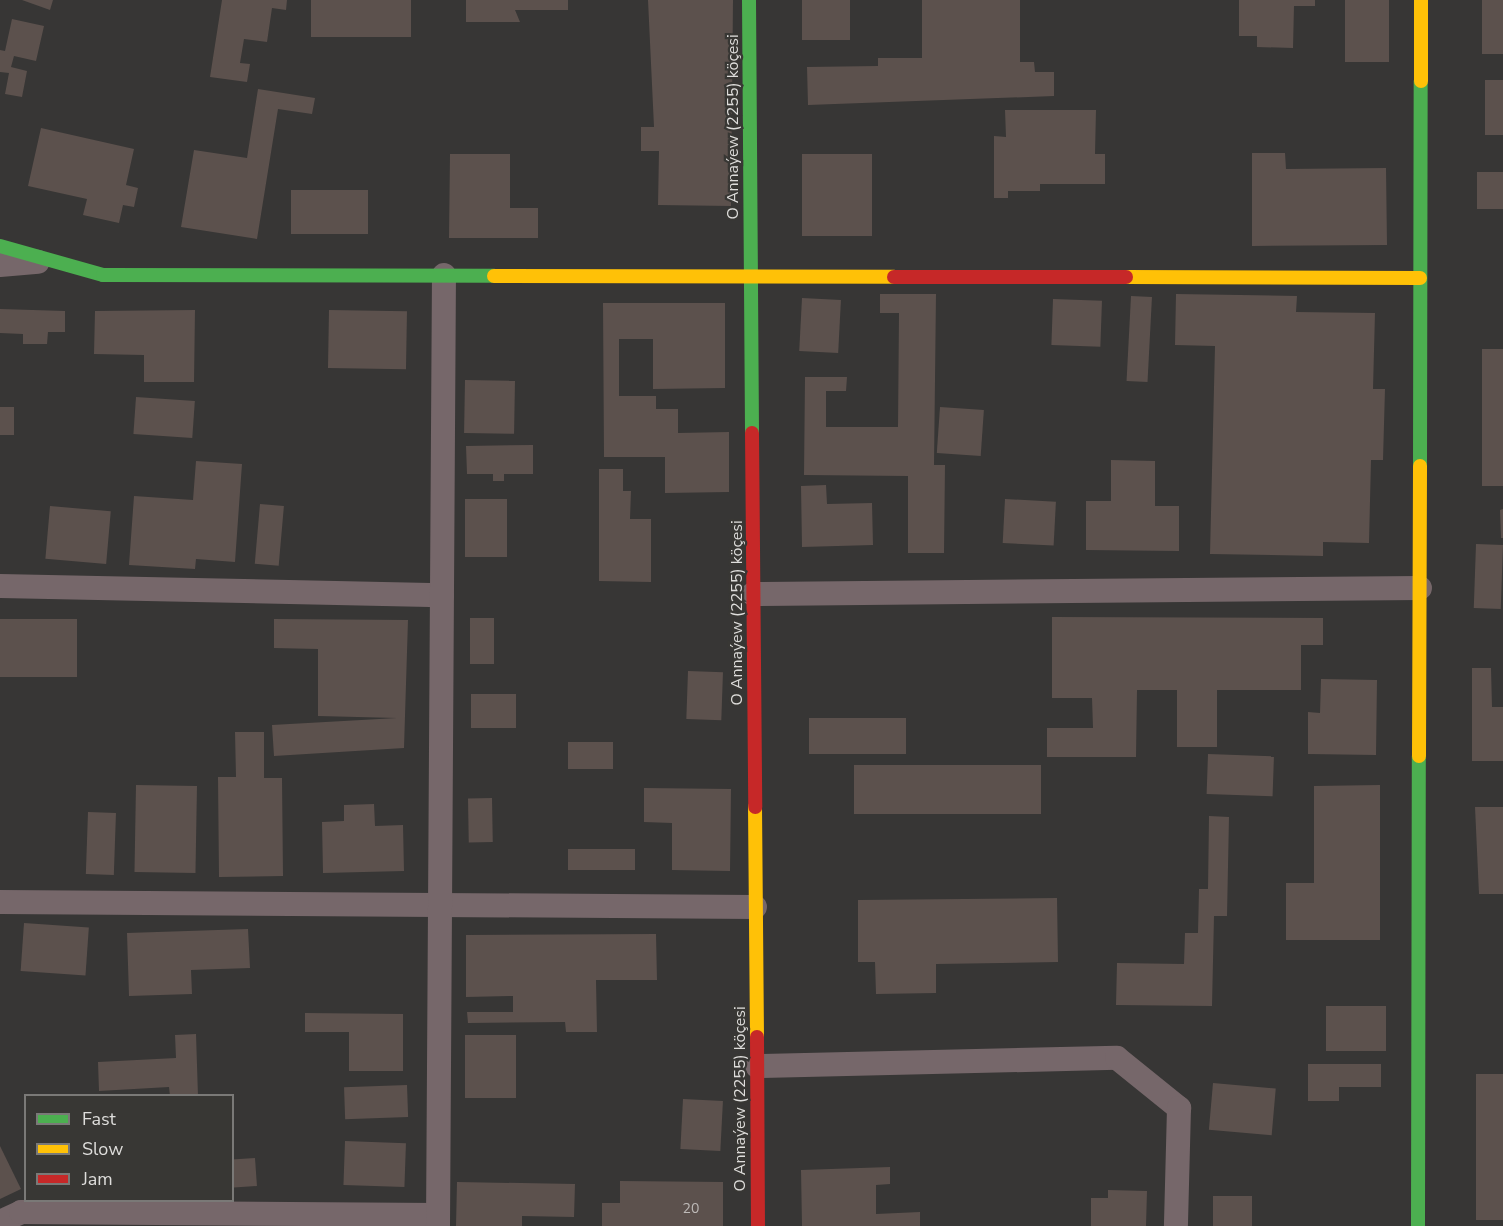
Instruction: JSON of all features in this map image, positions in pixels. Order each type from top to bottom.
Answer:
[{"type":"street","name":"O Annaýew (2255) köçesi","points":[[749,0],[758,1226]]},
{"type":"street","points":[[1418,1226],[1421,0]]},
{"type":"street","points":[[0,246],[103,275],[751,274],[1420,278]]},
{"type":"street","points":[[0,265],[52,261]]},
{"type":"street","points":[[0,1222],[21,1212],[438,1221],[444,275]]},
{"type":"street","points":[[0,586],[442,595]]},
{"type":"street","points":[[753,594],[1420,588]]},
{"type":"street","points":[[0,902],[755,907]]},
{"type":"street","points":[[756,1066],[1118,1058],[1179,1108],[1176,1226]]},
{"type":"building","points":[[22,0],[53,0],[50,10]]},
{"type":"building","points":[[222,0],[287,0],[286,10],[272,8],[267,42],[244,39],[240,63],[250,64],[247,82],[210,77]]},
{"type":"building","points":[[311,0],[411,0],[411,37],[311,37]]},
{"type":"building","points":[[466,0],[568,0],[568,10],[515,10],[520,22],[466,22]]},
{"type":"building","points":[[648,0],[733,0],[731,206],[658,205],[659,151],[641,151],[641,127],[654,127]]},
{"type":"building","points":[[802,0],[850,0],[850,40],[802,40]]},
{"type":"building","points":[[922,0],[1020,0],[1020,62],[1034,62],[1035,72],[1054,72],[1054,96],[808,105],[807,67],[878,66],[878,58],[922,58]]},
{"type":"building","points":[[1239,0],[1315,0],[1315,6],[1294,6],[1293,48],[1257,47],[1257,36],[1239,36]]},
{"type":"building","points":[[1345,0],[1389,0],[1389,62],[1345,62]]},
{"type":"building","points":[[1482,0],[1503,0],[1503,54],[1482,54]]},
{"type":"building","points":[[12,19],[44,26],[36,61],[14,56],[11,67],[27,71],[22,97],[5,94],[9,73],[0,72],[0,50],[5,51]]},
{"type":"building","points":[[1485,80],[1503,80],[1503,135],[1485,135]]},
{"type":"building","points":[[258,89],[315,98],[312,114],[278,109],[257,239],[181,227],[194,150],[247,158]]},
{"type":"building","points":[[1005,110],[1096,110],[1095,154],[1105,154],[1105,184],[1040,184],[1040,191],[1008,191],[1008,198],[994,198],[994,136],[1006,137]]},
{"type":"building","points":[[41,128],[134,149],[126,185],[138,188],[134,207],[123,205],[119,223],[83,215],[87,199],[28,186]]},
{"type":"building","points":[[1252,153],[1285,153],[1286,169],[1386,168],[1387,245],[1252,246]]},
{"type":"building","points":[[450,154],[510,154],[510,208],[538,208],[538,238],[449,238]]},
{"type":"building","points":[[802,154],[872,154],[872,236],[802,236]]},
{"type":"building","points":[[1477,172],[1503,172],[1503,209],[1477,209]]},
{"type":"building","points":[[291,190],[368,190],[368,234],[291,234]]},
{"type":"building","points":[[880,294],[936,294],[934,465],[945,465],[944,553],[908,553],[908,476],[804,475],[805,377],[847,377],[846,391],[826,391],[826,427],[898,427],[899,313],[880,313]]},
{"type":"building","points":[[1176,294],[1297,296],[1296,312],[1375,313],[1373,389],[1385,389],[1383,460],[1371,460],[1369,543],[1323,542],[1323,556],[1210,554],[1215,346],[1175,345]]},
{"type":"building","points":[[1131,296],[1152,297],[1148,382],[1127,381]]},
{"type":"building","points":[[802,298],[841,300],[838,353],[799,351]]},
{"type":"building","points":[[1053,299],[1102,301],[1100,347],[1051,345]]},
{"type":"building","points":[[603,303],[725,303],[725,388],[653,389],[653,339],[619,339],[619,396],[656,396],[656,409],[678,409],[678,433],[729,432],[729,492],[665,493],[665,457],[604,457]]},
{"type":"building","points":[[0,309],[65,311],[65,332],[48,332],[47,344],[23,344],[23,334],[0,333]]},
{"type":"building","points":[[195,310],[194,382],[144,382],[144,355],[94,354],[95,311]]},
{"type":"building","points":[[329,310],[407,311],[406,369],[328,368]]},
{"type":"building","points":[[1482,349],[1503,349],[1503,486],[1482,486]]},
{"type":"building","points":[[465,380],[515,381],[514,434],[464,433]]},
{"type":"building","points":[[136,397],[195,401],[192,438],[133,434]]},
{"type":"building","points":[[0,407],[14,407],[14,435],[0,435]]},
{"type":"building","points":[[940,407],[984,410],[981,456],[937,453]]},
{"type":"building","points":[[533,445],[533,474],[504,474],[504,481],[493,481],[493,474],[467,474],[466,446]]},
{"type":"building","points":[[1111,460],[1155,461],[1155,506],[1179,506],[1179,551],[1086,550],[1086,501],[1111,501]]},
{"type":"building","points":[[196,461],[242,464],[235,562],[196,559],[195,569],[129,565],[134,496],[193,500]]},
{"type":"building","points":[[599,469],[623,469],[623,491],[631,491],[630,519],[651,519],[651,582],[599,581]]},
{"type":"building","points":[[826,485],[827,504],[872,503],[873,545],[802,547],[801,486]]},
{"type":"building","points":[[465,499],[507,499],[507,557],[465,557]]},
{"type":"building","points":[[1005,499],[1056,502],[1054,546],[1003,543]]},
{"type":"building","points":[[260,504],[284,506],[279,566],[255,564]]},
{"type":"building","points":[[50,506],[111,511],[106,564],[45,559]]},
{"type":"building","points":[[1503,509],[1503,538],[1501,538],[1500,510]]},
{"type":"building","points":[[1476,544],[1503,545],[1501,609],[1474,608]]},
{"type":"building","points":[[1052,617],[1323,618],[1323,645],[1301,645],[1301,690],[1217,690],[1217,747],[1177,747],[1177,690],[1137,690],[1136,757],[1047,757],[1047,728],[1093,728],[1092,698],[1052,698]]},
{"type":"building","points":[[470,618],[494,618],[494,664],[470,664]]},
{"type":"building","points":[[0,619],[77,619],[77,677],[0,677]]},
{"type":"building","points":[[274,619],[408,620],[404,748],[274,756],[272,725],[397,718],[318,716],[318,649],[274,648]]},
{"type":"building","points":[[1472,668],[1491,668],[1492,707],[1503,707],[1503,761],[1472,761]]},
{"type":"building","points":[[688,671],[723,672],[721,720],[686,719]]},
{"type":"building","points":[[1321,679],[1377,680],[1376,755],[1308,754],[1308,712],[1320,713]]},
{"type":"building","points":[[471,694],[516,694],[516,728],[471,728]]},
{"type":"building","points":[[809,718],[906,718],[906,754],[809,754]]},
{"type":"building","points":[[235,732],[264,732],[264,778],[282,778],[283,876],[219,877],[218,777],[236,777]]},
{"type":"building","points":[[568,742],[613,742],[613,769],[568,769]]},
{"type":"building","points":[[1208,754],[1274,756],[1273,796],[1207,794]]},
{"type":"building","points":[[854,765],[1041,765],[1041,814],[854,814]]},
{"type":"building","points":[[136,785],[197,786],[195,873],[134,872]]},
{"type":"building","points":[[1380,785],[1380,940],[1286,940],[1286,883],[1314,883],[1314,786]]},
{"type":"building","points":[[644,788],[731,789],[730,871],[672,870],[672,823],[644,822]]},
{"type":"building","points":[[468,798],[492,798],[493,842],[469,842]]},
{"type":"building","points":[[374,804],[375,826],[403,825],[404,871],[323,873],[322,822],[344,821],[344,805]]},
{"type":"building","points":[[1475,807],[1503,807],[1503,894],[1479,894]]},
{"type":"building","points":[[88,812],[116,813],[114,875],[86,874]]},
{"type":"building","points":[[1209,816],[1229,817],[1227,916],[1214,916],[1212,1006],[1116,1005],[1117,963],[1184,964],[1185,933],[1198,933],[1199,889],[1208,889]]},
{"type":"building","points":[[568,849],[635,849],[635,870],[568,870]]},
{"type":"building","points":[[1057,898],[1058,962],[936,964],[936,993],[876,994],[875,962],[858,962],[858,900]]},
{"type":"building","points":[[24,923],[89,928],[85,975],[21,971]]},
{"type":"building","points":[[248,929],[250,968],[191,970],[192,994],[129,996],[127,933]]},
{"type":"building","points":[[656,934],[657,980],[596,980],[597,1032],[566,1032],[565,1022],[468,1023],[467,1012],[513,1012],[513,996],[466,997],[466,935]]},
{"type":"building","points":[[1326,1006],[1386,1006],[1386,1051],[1326,1051]]},
{"type":"building","points":[[305,1013],[403,1014],[403,1071],[349,1071],[349,1032],[305,1032]]},
{"type":"building","points":[[196,1034],[198,1094],[170,1094],[169,1087],[99,1091],[98,1062],[176,1058],[175,1035]]},
{"type":"building","points":[[465,1035],[516,1035],[516,1098],[465,1098]]},
{"type":"building","points":[[1308,1064],[1381,1064],[1381,1087],[1339,1087],[1339,1101],[1308,1101]]},
{"type":"building","points":[[1476,1074],[1503,1074],[1503,1220],[1476,1220]]},
{"type":"building","points":[[1213,1083],[1276,1088],[1272,1135],[1209,1130]]},
{"type":"building","points":[[407,1085],[408,1117],[345,1119],[344,1087]]},
{"type":"building","points":[[683,1099],[723,1101],[720,1151],[680,1149]]},
{"type":"building","points":[[345,1141],[406,1143],[404,1187],[343,1185]]},
{"type":"building","points":[[0,1146],[21,1189],[0,1199]]},
{"type":"building","points":[[255,1158],[257,1186],[234,1188],[234,1159]]},
{"type":"building","points":[[890,1167],[890,1184],[876,1185],[876,1214],[920,1212],[920,1226],[802,1226],[801,1170]]},
{"type":"building","points":[[620,1181],[723,1182],[723,1226],[602,1226],[602,1203],[620,1203]]},
{"type":"building","points":[[457,1182],[575,1184],[574,1217],[522,1216],[522,1226],[456,1226]]},
{"type":"building","points":[[1108,1190],[1147,1191],[1146,1226],[1091,1226],[1091,1198],[1108,1198]]},
{"type":"building","points":[[1213,1196],[1252,1196],[1252,1226],[1213,1226]]},
{"type":"traffic: fast","points":[[749,0],[752,433]]},
{"type":"traffic: fast","points":[[1420,466],[1421,81]]},
{"type":"traffic: fast","points":[[0,246],[103,275],[494,276]]},
{"type":"traffic: fast","points":[[1418,1226],[1419,756]]},
{"type":"traffic: slow","points":[[1421,0],[1421,81]]},
{"type":"traffic: slow","points":[[494,276],[894,277]]},
{"type":"traffic: slow","points":[[1126,277],[1420,278]]},
{"type":"traffic: slow","points":[[1419,756],[1420,466]]},
{"type":"traffic: slow","points":[[755,807],[757,1037]]},
{"type":"traffic: jam","points":[[894,277],[1126,277]]},
{"type":"traffic: jam","points":[[752,433],[755,807]]},
{"type":"traffic: jam","points":[[757,1037],[758,1226]]}]
